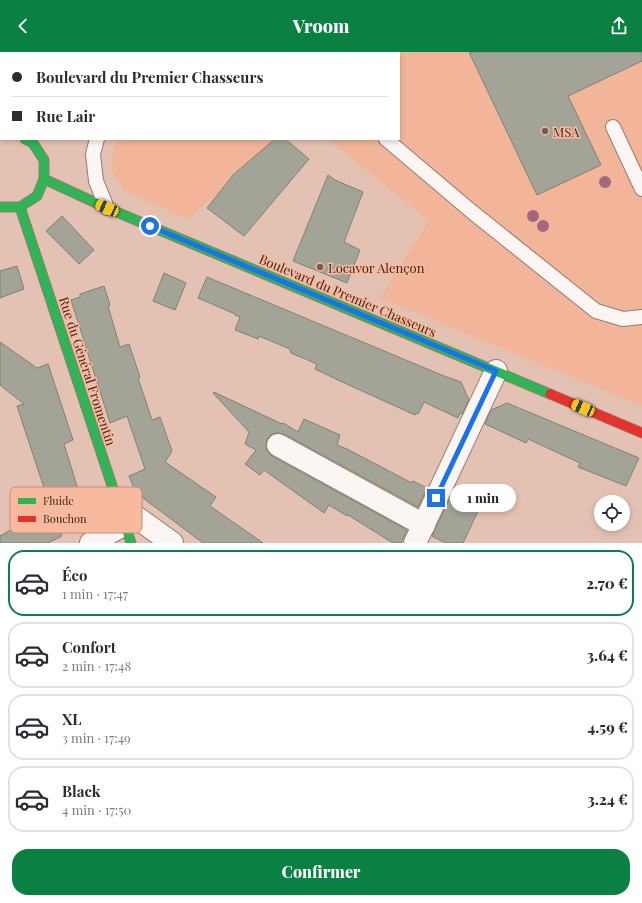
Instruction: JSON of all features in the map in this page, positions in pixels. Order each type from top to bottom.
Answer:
[{"type":"main road","points":[[0,207],[20,207],[37,196],[44,179],[44,160],[34,140]]},
{"type":"main road","name":"Boulevard du Premier Chasseurs","points":[[44,179],[107,208],[642,433]]},
{"type":"main road","name":"Rue du Général Fromentin","points":[[20,207],[112,487]]},
{"type":"street","points":[[278,445],[420,534],[496,371]]},
{"type":"street","points":[[142,531],[172,543]]},
{"type":"street","points":[[91,543],[108,533]]},
{"type":"lane","points":[[613,127],[642,189]]},
{"type":"lane","points":[[97,140],[93,154],[94,168],[96,181],[107,208]]},
{"type":"lane","points":[[387,140],[470,211],[596,311],[623,319],[642,317]]},
{"type":"shaded area","points":[[400,52],[642,52],[642,406],[380,298],[429,221],[329,140],[400,140]]},
{"type":"shaded area","points":[[118,140],[280,140],[188,219],[125,191],[111,168],[113,148]]},
{"type":"building","name":"MSA","points":[[469,52],[642,52],[642,61],[568,96],[601,165],[537,195]]},
{"type":"building","points":[[274,140],[286,140],[309,159],[244,236],[207,208],[234,174]]},
{"type":"building","points":[[328,175],[335,180],[363,192],[344,242],[360,250],[347,283],[293,261]]},
{"type":"building","points":[[62,216],[94,250],[79,264],[46,231]]},
{"type":"building","points":[[17,266],[24,289],[0,298],[0,271]]},
{"type":"building","points":[[164,273],[186,283],[175,310],[153,301]]},
{"type":"building","points":[[207,277],[461,382],[469,400],[462,414],[460,413],[458,418],[424,402],[418,414],[416,413],[415,415],[315,369],[317,364],[291,353],[290,349],[259,336],[258,339],[235,330],[240,317],[198,298]]},
{"type":"building","points":[[104,286],[110,305],[108,306],[120,347],[129,344],[140,377],[138,378],[152,420],[160,417],[172,451],[165,462],[216,497],[210,506],[263,543],[203,543],[143,498],[142,487],[133,486],[129,476],[145,469],[127,416],[110,423],[71,300],[80,297],[80,294]]},
{"type":"building","points":[[0,342],[37,368],[48,364],[73,440],[64,444],[77,487],[44,487],[17,406],[24,404],[0,385]]},
{"type":"building","points":[[214,392],[282,424],[283,423],[298,432],[304,419],[340,435],[337,445],[412,483],[413,481],[427,488],[418,507],[284,434],[272,434],[267,439],[267,451],[272,456],[407,530],[401,543],[393,543],[329,505],[324,513],[264,470],[260,475],[245,464],[256,450],[245,444],[249,432],[213,393]]},
{"type":"building","points":[[507,403],[639,458],[626,486],[578,467],[580,463],[528,439],[526,443],[485,424],[491,410]]},
{"type":"building","points":[[455,494],[479,509],[463,543],[445,543],[432,536],[449,500],[451,502]]},
{"type":"building","points":[[10,530],[10,533],[61,533],[62,536],[48,543],[0,543],[0,536]]},
{"type":"traffic: fast","points":[[0,207],[20,207],[37,196],[44,179],[44,160],[33,143],[27,140]]},
{"type":"traffic: fast","points":[[44,179],[107,208],[550,394]]},
{"type":"traffic: fast","points":[[20,207],[112,487]]},
{"type":"traffic: fast","points":[[128,533],[131,543]]},
{"type":"traffic: jam","points":[[550,394],[642,433]]},
{"type":"place","name":"MSA","points":[[545,131]]},
{"type":"place","name":"Locavor Alençon","points":[[320,267]]},
{"type":"route","points":[[150,226],[496,371],[436,498]]}]
